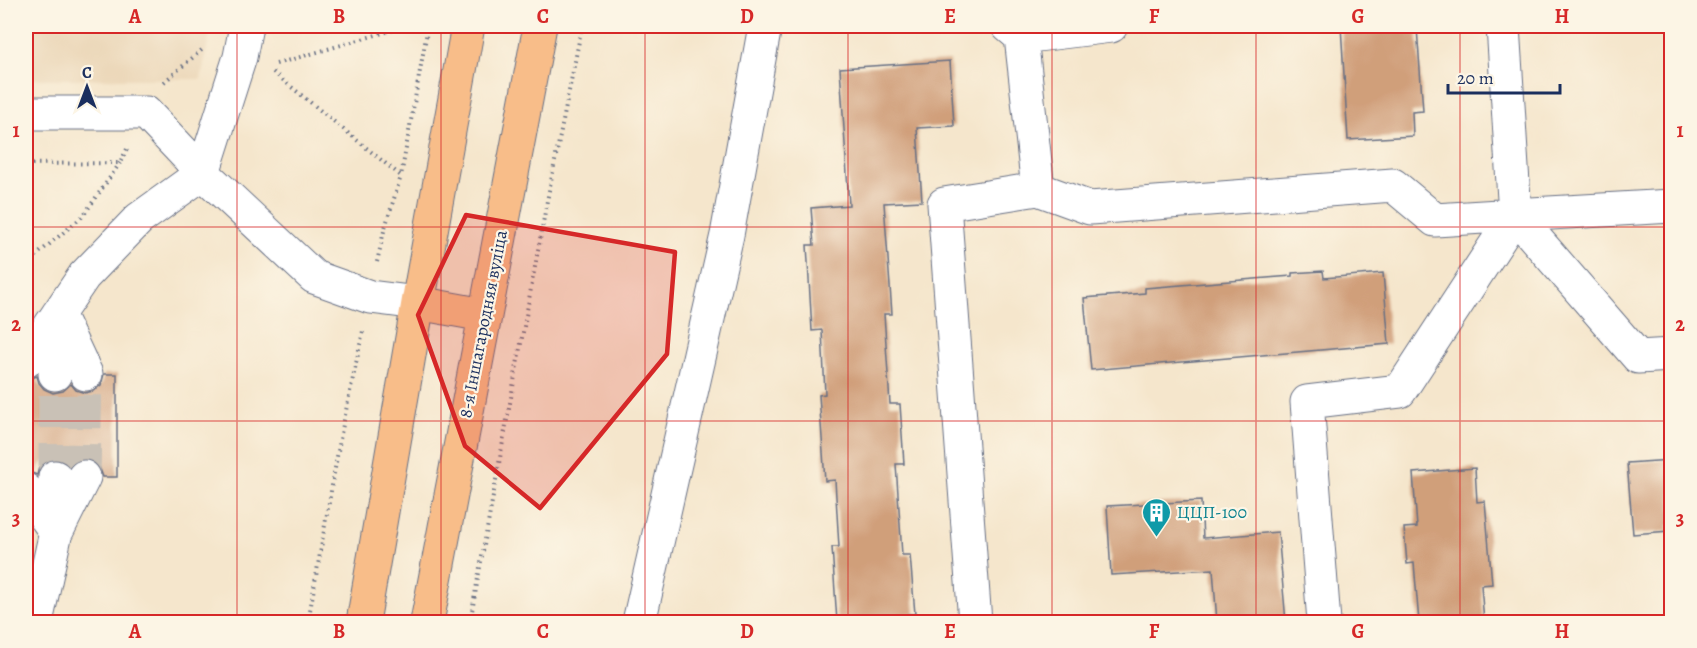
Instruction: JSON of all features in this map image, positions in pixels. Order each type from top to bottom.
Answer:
[{"type":"main road","points":[[363,622],[468,26]]},
{"type":"main road","name":"8-я Іншагародняя вуліца","points":[[427,622],[540,26]]},
{"type":"main road","points":[[418,303],[484,315]]},
{"type":"lane","points":[[26,360],[84,276],[139,219],[203,172],[240,57],[246,26]]},
{"type":"lane","points":[[639,622],[727,235],[765,26]]},
{"type":"lane","points":[[1038,189],[1014,31],[1111,26]]},
{"type":"lane","points":[[1324,622],[1307,402],[1400,391],[1515,214],[1503,26]]},
{"type":"lane","points":[[26,113],[146,113],[203,172],[314,277],[370,297],[418,303]]},
{"type":"lane","points":[[975,622],[944,204],[1038,189],[1090,208],[1393,185],[1435,220],[1671,206]]},
{"type":"lane","points":[[1515,214],[1638,357],[1671,355]]},
{"type":"lane","points":[[26,315],[58,314]]},
{"type":"lane","points":[[58,314],[71,374]]},
{"type":"lane","points":[[36,622],[41,533],[55,481]]},
{"type":"lane","points":[[41,533],[55,481]]},
{"type":"path","points":[[401,176],[267,67],[407,26]]},
{"type":"path","points":[[308,622],[341,434],[384,231],[401,176],[428,26]]},
{"type":"path","points":[[471,622],[547,201],[582,26]]},
{"type":"path","points":[[26,264],[83,216],[120,162]]},
{"type":"highlighted area","points":[[466,215],[675,252],[667,354],[540,508],[465,446],[418,315]]},
{"type":"shaded area","points":[[26,26],[211,26],[201,79],[26,79]]},
{"type":"building","points":[[1341,26],[1417,28],[1423,111],[1412,112],[1413,136],[1348,140]]},
{"type":"building","points":[[950,61],[954,126],[917,128],[922,201],[884,203],[892,314],[884,314],[890,404],[900,404],[904,464],[896,464],[902,555],[910,555],[915,614],[908,614],[909,622],[837,622],[832,547],[839,547],[835,480],[825,481],[819,395],[825,394],[822,330],[812,331],[807,245],[814,245],[811,208],[849,205],[840,68]]},
{"type":"building","points":[[1323,271],[1324,278],[1383,273],[1389,344],[1091,370],[1084,298],[1145,293],[1145,288],[1292,276],[1292,273]]},
{"type":"building","points":[[104,374],[117,374],[117,477],[103,477],[99,466],[92,460],[83,458],[74,461],[70,466],[64,460],[54,458],[45,461],[39,467],[37,475],[26,471],[26,380],[37,376],[44,389],[53,393],[63,391],[71,384],[76,390],[85,393],[101,385]]},
{"type":"building","points":[[1671,460],[1671,525],[1668,525],[1669,531],[1633,534],[1627,463]]},
{"type":"building","points":[[1475,468],[1477,502],[1485,501],[1492,584],[1481,585],[1484,622],[1419,622],[1414,563],[1407,564],[1404,528],[1417,527],[1413,473]]},
{"type":"building","points":[[1201,501],[1203,538],[1278,532],[1286,622],[1217,622],[1213,569],[1111,575],[1107,506]]},
{"type":"tunnel","points":[[55,374],[55,477]]},
{"type":"tunnel","points":[[84,477],[86,374]]},
{"type":"place","name":"ЦЦП-100","points":[[1156,538]]}]
